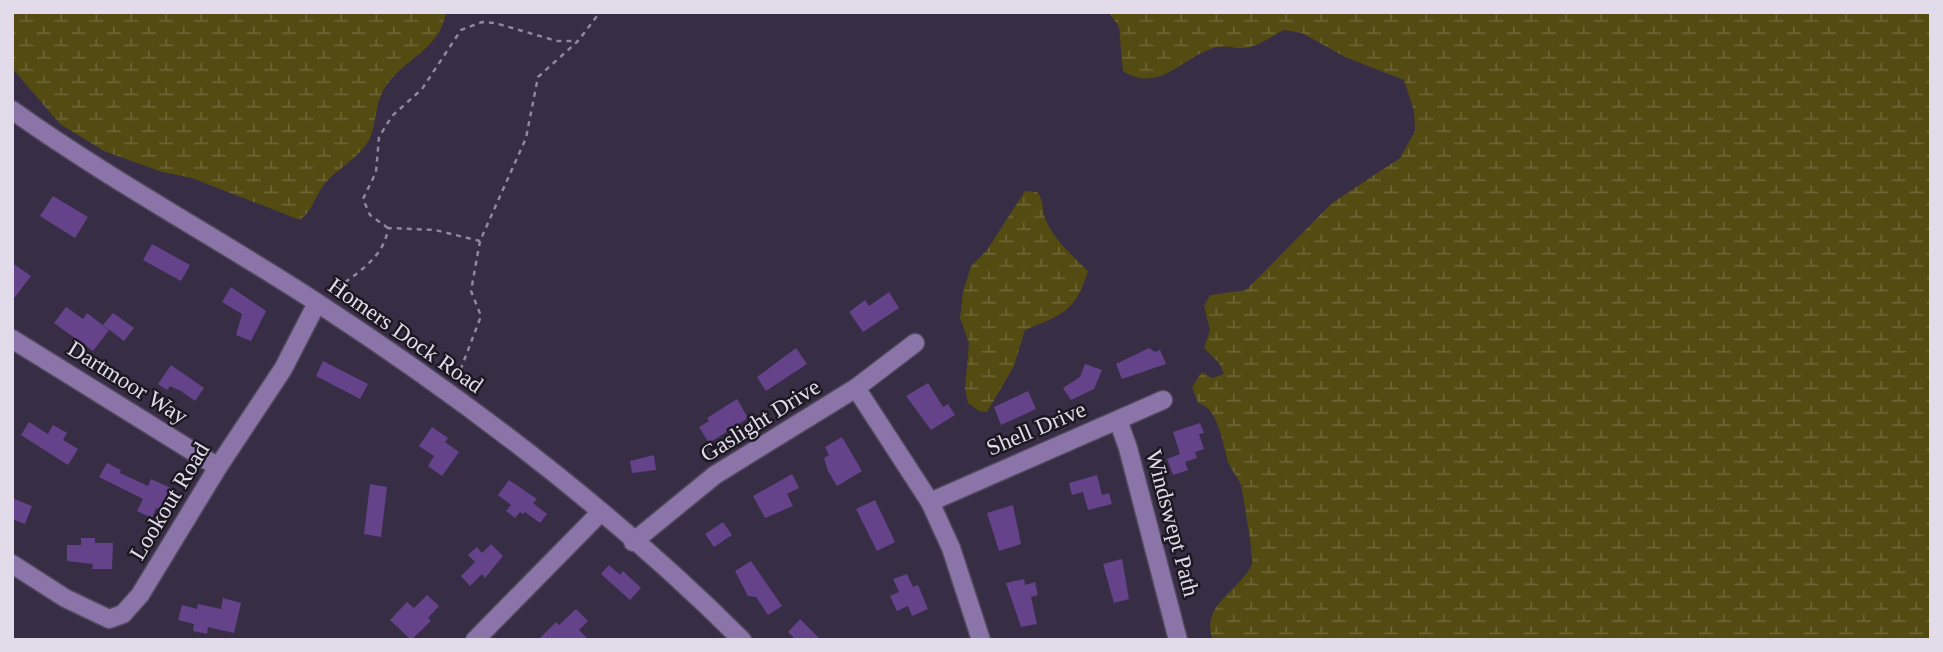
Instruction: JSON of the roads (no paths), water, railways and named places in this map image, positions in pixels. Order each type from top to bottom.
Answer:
[{"type":"street","name":"Homers Dock Road","points":[[12,110],[317,303],[451,394],[601,512],[663,565],[742,640]]},
{"type":"street","name":"Lookout Road","points":[[12,564],[86,610],[109,619],[123,614],[148,583],[218,467],[282,369],[317,303]]},
{"type":"street","name":"Dartmoor Way","points":[[12,339],[218,467]]},
{"type":"street","name":"Gaslight Drive","points":[[633,542],[715,475],[856,388],[915,343]]},
{"type":"street","points":[[856,388],[930,502],[951,548],[981,640]]},
{"type":"street","name":"Shell Drive","points":[[930,502],[1163,400]]},
{"type":"street","name":"Windswept Path","points":[[1118,420],[1128,448],[1178,640]]},
{"type":"street","points":[[475,640],[601,512]]}]
